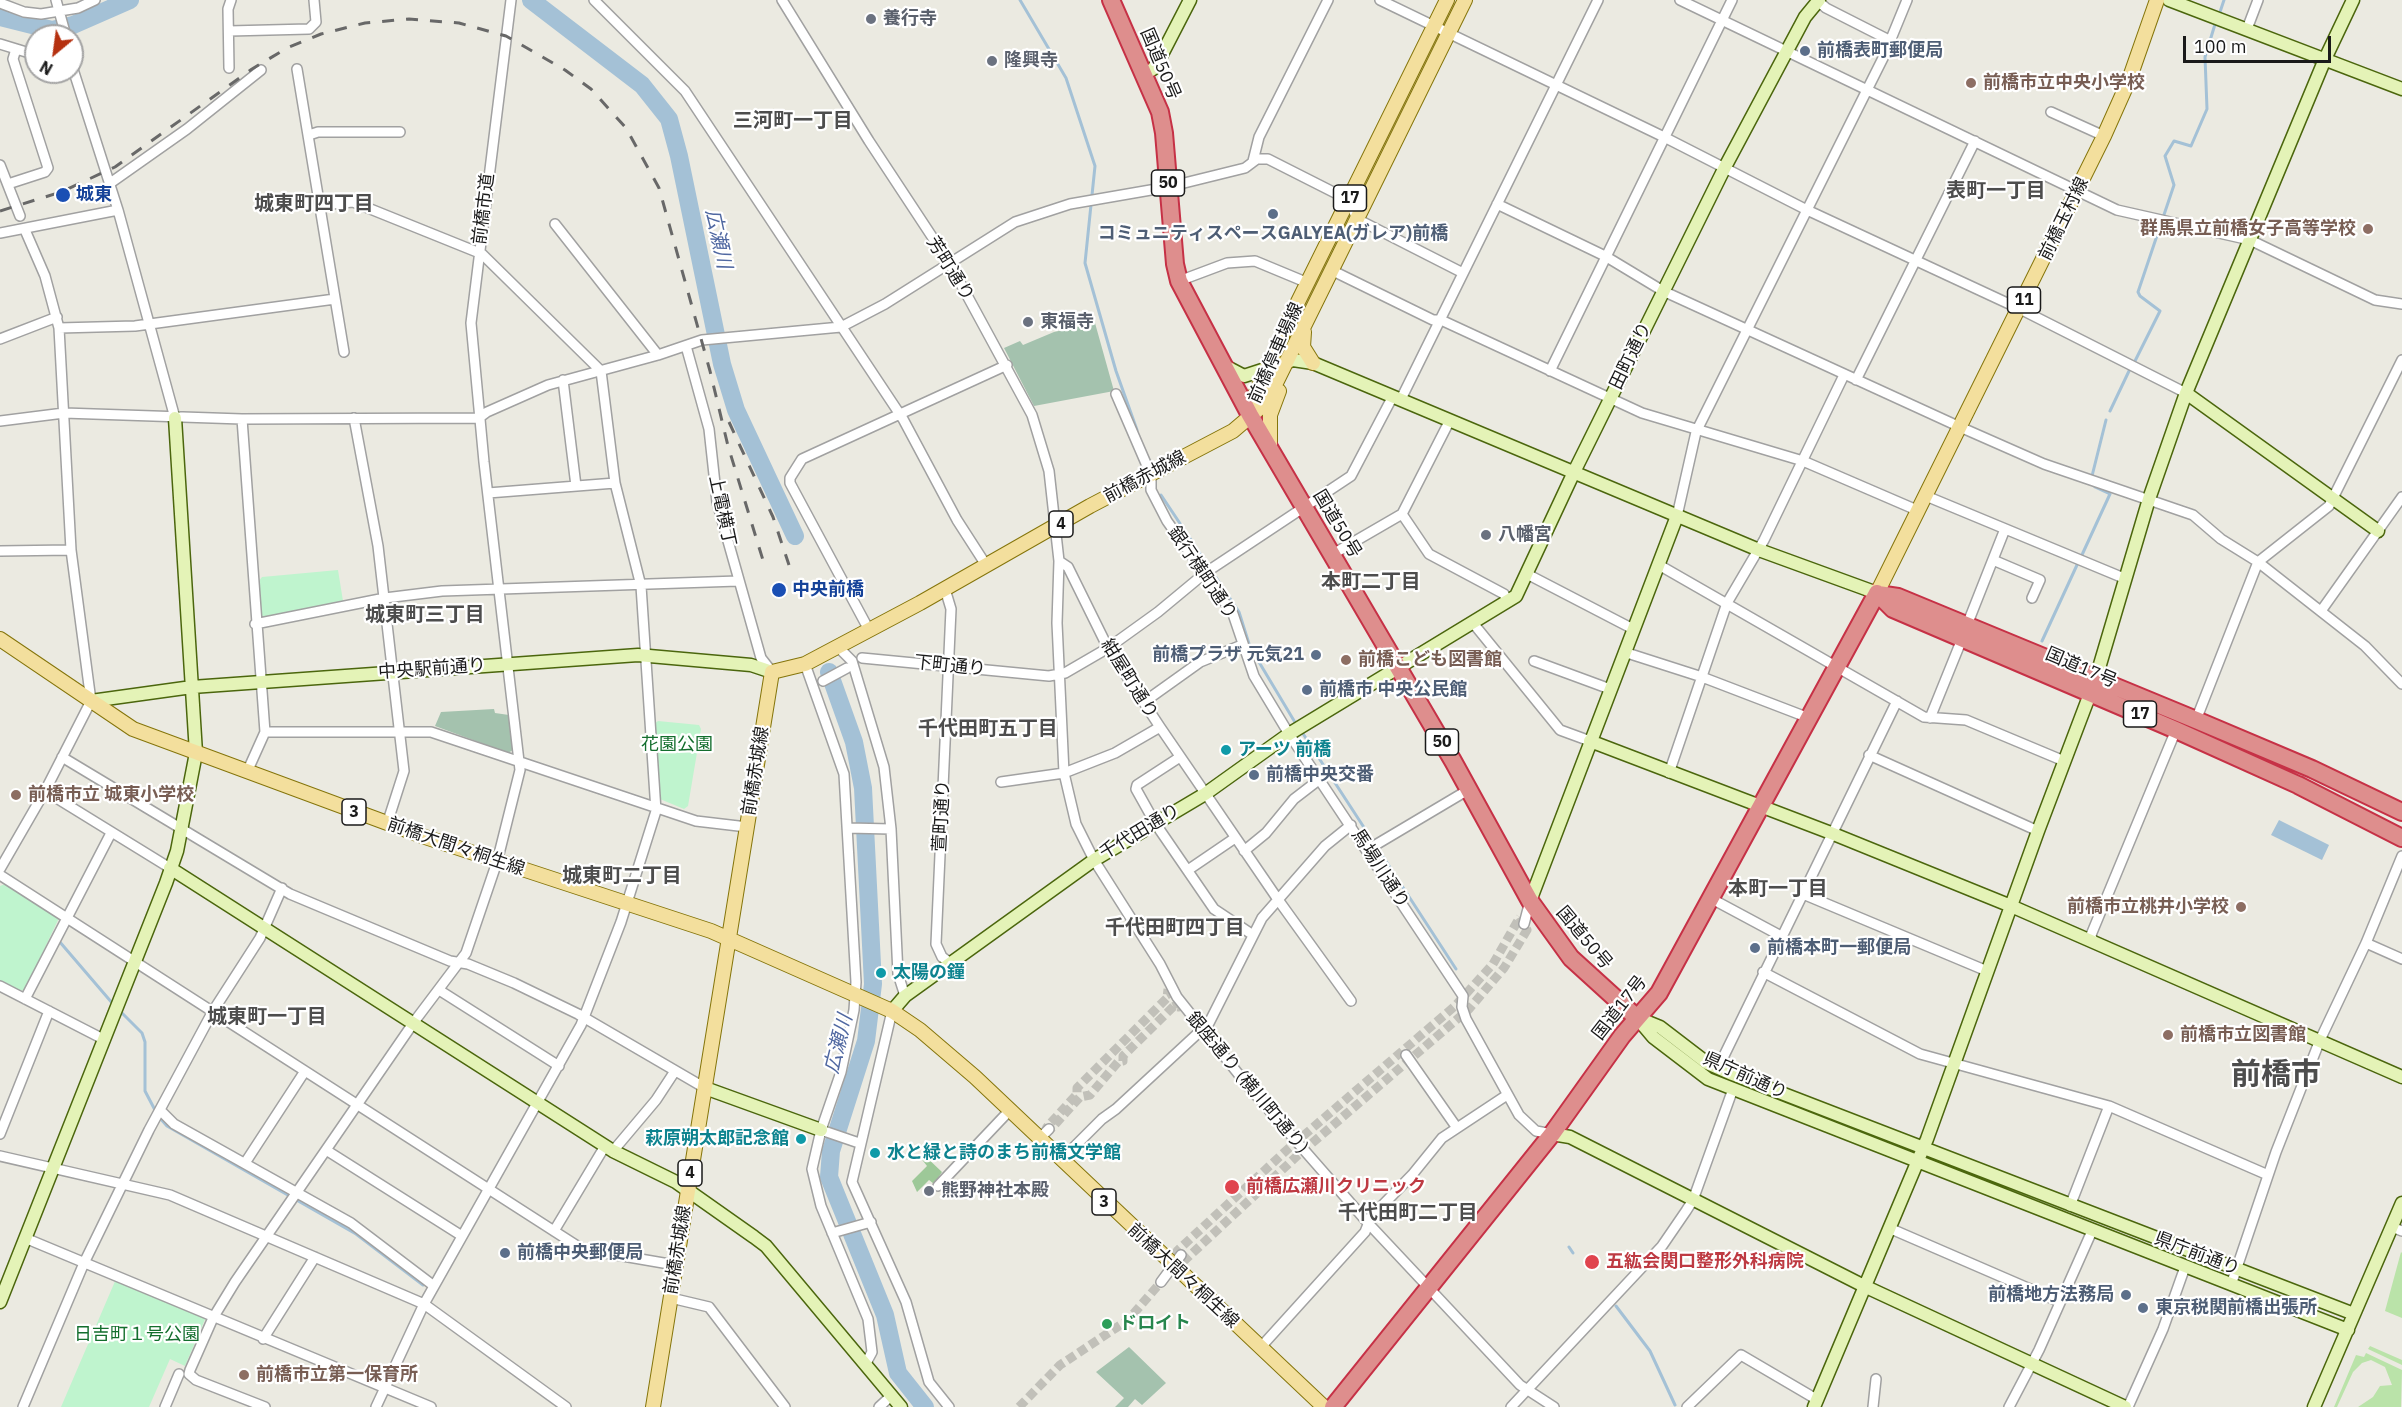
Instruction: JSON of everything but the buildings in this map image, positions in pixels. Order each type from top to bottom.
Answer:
[{"type":"highway","name":"国道50号","points":[[1111,0],[1144,74],[1162,122],[1175,264],[1179,281],[1250,415],[1398,666],[1530,901],[1571,958],[1637,1018]]},
{"type":"highway","name":"国道17号","points":[[1333,1407],[1552,1134],[1664,985],[1839,667],[1877,593],[1898,597],[1965,632],[2093,686],[2196,720],[2312,769],[2402,812]]},
{"type":"highway","name":"国道17号","points":[[2093,686],[2176,730],[2298,785],[2402,838]]},
{"type":"main road","name":"前橋停車場線","points":[[1250,415],[1254,397],[1280,340],[1447,0]]},
{"type":"main road","name":"前橋停車場線","points":[[1250,415],[1271,393],[1465,0]]},
{"type":"main road","name":"前橋玉村線","points":[[1877,593],[2104,136],[2129,80],[2157,0]]},
{"type":"main road","points":[[1306,321],[1302,342],[1310,362]]},
{"type":"main road","points":[[1270,446],[1270,415],[1288,358],[1280,340]]},
{"type":"main road","points":[[1288,358],[1310,362]]},
{"type":"main road","name":"前橋赤城線","points":[[653,1407],[772,672],[805,664],[853,639],[1233,431],[1250,415]]},
{"type":"main road","name":"前橋大間々桐生線","points":[[0,639],[133,729],[387,824],[729,939],[859,996]]},
{"type":"main road","name":"3","points":[[859,996],[885,1008]]},
{"type":"main road","name":"前橋大間々桐生線","points":[[885,1008],[933,1040],[1010,1110],[1044,1134],[1061,1160],[1177,1261],[1260,1348],[1324,1407]]},
{"type":"street","points":[[56,0],[63,24]]},
{"type":"street","points":[[0,3],[24,12],[60,15],[95,0]]},
{"type":"street","points":[[229,68],[228,9],[231,0]]},
{"type":"street","points":[[229,31],[309,29],[316,22],[314,0]]},
{"type":"street","name":"前橋市道","points":[[265,1407],[196,1380],[189,1374],[213,1318],[294,1196],[468,948],[497,862],[520,770],[479,418],[471,323],[510,0]]},
{"type":"street","points":[[594,0],[684,91],[899,414],[957,520],[986,565]]},
{"type":"street","name":"芳町通り","points":[[782,0],[869,141],[950,264],[1007,365],[1032,415],[1047,463],[1059,561],[1059,675]]},
{"type":"street","points":[[1144,74],[1153,69],[1158,62],[1190,0]]},
{"type":"street","points":[[1253,161],[1259,136],[1328,0]]},
{"type":"street","points":[[1380,0],[1556,84],[1808,210],[2019,309],[2186,393],[2378,531]]},
{"type":"street","points":[[1059,675],[1108,648],[1205,573],[1351,476],[1441,320],[1598,0]]},
{"type":"street","points":[[1680,0],[1785,53],[2117,210],[2250,240],[2374,300],[2402,304]]},
{"type":"street","points":[[1550,371],[1732,0]]},
{"type":"street","points":[[1819,0],[1826,8],[1891,41]]},
{"type":"street","name":"田町通り","points":[[1398,666],[1516,596],[1574,472],[1725,167],[1805,17],[1819,0]]},
{"type":"street","points":[[1524,924],[1530,901],[1590,741],[1677,516],[1696,432],[1891,41],[1907,0]]},
{"type":"street","points":[[2169,0],[2402,89]]},
{"type":"street","points":[[2247,29],[2258,0]]},
{"type":"street","points":[[1687,1407],[1741,1355],[1815,1403],[1924,1147],[2093,686],[2149,499],[2186,393],[2325,59],[2353,0]]},
{"type":"street","points":[[0,44],[24,51]]},
{"type":"street","points":[[8,184],[45,172],[48,168],[14,58],[16,49]]},
{"type":"street","points":[[297,69],[344,352]]},
{"type":"street","points":[[109,184],[187,129],[261,70]]},
{"type":"street","points":[[0,1301],[117,1010],[170,868],[196,753],[175,418],[118,210],[78,84]]},
{"type":"street","points":[[2051,112],[2104,136]]},
{"type":"street","points":[[309,135],[318,132],[399,132]]},
{"type":"street","points":[[1856,380],[1975,141]]},
{"type":"street","points":[[0,421],[64,413],[242,419],[479,418],[487,412],[563,380],[602,371],[707,339],[842,327],[885,304],[1000,230],[1039,212],[1098,198],[1168,187],[1245,168],[1253,161],[1268,159],[1349,200],[1357,219],[1463,273]]},
{"type":"street","points":[[0,165],[20,216]]},
{"type":"street","points":[[321,205],[353,202],[479,252],[602,371],[615,483],[641,586],[656,807],[656,815],[626,904],[584,1018],[424,1304],[376,1407]]},
{"type":"street","points":[[1497,204],[1605,256],[1663,291],[1960,427],[2044,464],[2193,515],[2221,539],[2258,562],[2365,646],[2402,684]]},
{"type":"street","points":[[0,233],[26,230],[118,210]]},
{"type":"street","points":[[555,224],[658,355]]},
{"type":"street","points":[[0,869],[45,791],[91,701],[71,550],[59,328],[45,276],[26,230]]},
{"type":"street","points":[[1179,281],[1227,263],[1255,261],[1308,283]]},
{"type":"street","points":[[1331,270],[1433,320],[1441,320],[1642,413],[1696,432],[1803,461],[1919,511]]},
{"type":"street","points":[[59,328],[149,325],[335,299]]},
{"type":"street","points":[[0,339],[57,317]]},
{"type":"street","name":"上電横丁","points":[[686,346],[709,429],[717,502],[761,658],[772,672]]},
{"type":"street","points":[[1223,365],[1244,376],[1266,370],[1288,358]]},
{"type":"street","points":[[2196,720],[2258,562],[2329,506],[2402,360]]},
{"type":"street","points":[[1310,362],[1759,550],[1877,593]]},
{"type":"street","points":[[869,630],[789,480],[802,459],[1007,365]]},
{"type":"street","points":[[1669,773],[1727,603],[1759,550],[1844,375]]},
{"type":"street","points":[[563,380],[576,486]]},
{"type":"street","name":"銀行横町通り","points":[[1116,394],[1151,475],[1151,490],[1167,521],[1233,614],[1254,676],[1289,734]]},
{"type":"street","points":[[354,418],[378,546],[404,771],[387,824]]},
{"type":"street","points":[[242,419],[255,624],[265,732],[247,771]]},
{"type":"street","points":[[1333,554],[1402,514],[1450,420]]},
{"type":"street","points":[[488,493],[615,483]]},
{"type":"street","points":[[1926,496],[2126,579]]},
{"type":"street","points":[[2321,611],[2402,497]]},
{"type":"street","points":[[1402,514],[1407,518],[1429,554],[1504,594],[1508,602]]},
{"type":"street","points":[[1930,718],[2005,529]]},
{"type":"street","points":[[0,551],[71,550]]},
{"type":"street","points":[[1993,560],[2040,580],[2032,598]]},
{"type":"street","name":"紺屋町通り","points":[[1059,561],[1068,567],[1108,648],[1160,727],[1279,902],[1351,1001]]},
{"type":"street","points":[[1659,565],[1930,718],[1966,720],[2064,761]]},
{"type":"street","points":[[1527,574],[1633,629]]},
{"type":"street","points":[[255,624],[385,598],[442,591],[738,581]]},
{"type":"street","name":"萱町通り","points":[[945,589],[951,609],[936,944],[942,957],[950,963]]},
{"type":"street","points":[[1473,623],[1560,730],[1831,833],[2011,906],[2402,1077]]},
{"type":"street","points":[[825,679],[847,669],[856,659],[862,658],[853,639]]},
{"type":"street","points":[[1144,702],[1200,662],[1242,645]]},
{"type":"street","points":[[838,647],[849,657],[847,669],[883,759],[886,829],[898,974],[905,996]]},
{"type":"street","points":[[1624,652],[1702,677],[1809,718]]},
{"type":"street","name":"中央駅前通り","points":[[91,701],[192,687],[646,655],[751,665],[772,672]]},
{"type":"street","name":"下町通り","points":[[862,658],[1003,672],[1059,675]]},
{"type":"street","points":[[1534,661],[1610,689]]},
{"type":"street","points":[[805,664],[841,759],[859,996],[842,1072],[812,1169],[821,1206],[836,1231],[868,1319],[872,1352],[865,1365]]},
{"type":"street","name":"千代田通り","points":[[885,1008],[1094,860],[1205,794],[1289,734],[1398,666]]},
{"type":"street","name":"銀座通り (横川町通り)","points":[[1059,675],[1064,773],[1076,824],[1094,860],[1160,964],[1175,998],[1299,1148],[1368,1223],[1525,1391],[1554,1407]]},
{"type":"street","points":[[1718,1068],[1780,936],[1803,894],[1897,701]]},
{"type":"street","points":[[1001,782],[1064,773],[1115,753],[1160,727]]},
{"type":"street","points":[[2093,942],[2091,935],[2176,730]]},
{"type":"street","points":[[265,732],[431,732],[696,821],[747,827]]},
{"type":"street","name":"馬場川通り","points":[[1289,734],[1351,825],[1373,847],[1463,996],[1462,1007],[1466,1019],[1507,1095],[1525,1122],[1536,1131],[1552,1134]]},
{"type":"street","points":[[1869,755],[2038,831]]},
{"type":"street","points":[[62,757],[311,903],[459,963],[468,964],[514,982],[584,1018],[705,1088],[859,1143]]},
{"type":"street","points":[[1180,757],[1137,785],[1136,789],[1155,823],[1214,909],[1253,935]]},
{"type":"street","points":[[1245,850],[1266,833],[1294,799],[1320,779]]},
{"type":"street","points":[[1373,847],[1468,790]]},
{"type":"street","points":[[45,791],[265,927],[609,1148],[687,1190],[766,1246],[901,1407]]},
{"type":"street","points":[[1061,1160],[1209,1023],[1262,918],[1279,902],[1325,846],[1351,825]]},
{"type":"street","points":[[848,828],[886,829]]},
{"type":"street","points":[[25,999],[111,832]]},
{"type":"street","points":[[1188,870],[1236,838]]},
{"type":"street","points":[[2231,1285],[2268,1175],[2320,1040],[2366,943],[2402,856]]},
{"type":"street","points":[[0,875],[586,1251],[675,1265]]},
{"type":"street","points":[[23,1407],[84,1263],[159,1111],[213,1011],[265,927],[282,888]]},
{"type":"street","points":[[1803,894],[1988,971]]},
{"type":"street","points":[[1712,899],[1780,936]]},
{"type":"street","points":[[2366,943],[2402,959]]},
{"type":"street","points":[[1763,972],[1913,1051],[2109,1106],[2268,1175]]},
{"type":"street","points":[[0,986],[105,1040]]},
{"type":"street","points":[[439,990],[559,1066]]},
{"type":"street","points":[[885,1008],[852,1182],[906,1302],[927,1376],[946,1404]]},
{"type":"street","points":[[0,1134],[49,1011]]},
{"type":"street","name":"県庁前通り","points":[[1637,1018],[1660,1027],[1699,1057],[1718,1068],[2354,1314]]},
{"type":"street","name":"県庁前通り","points":[[1637,1018],[1653,1037],[1695,1072],[1733,1089],[2348,1330]]},
{"type":"street","points":[[1406,1055],[1457,1128]]},
{"type":"street","points":[[245,1163],[305,1071]]},
{"type":"street","points":[[554,1231],[609,1148],[656,1101],[675,1071]]},
{"type":"street","points":[[1510,1407],[1662,1246],[1693,1200],[1733,1089]]},
{"type":"street","points":[[1260,1348],[1365,1232],[1368,1223],[1442,1138],[1507,1095]]},
{"type":"street","points":[[2070,1206],[2109,1106]]},
{"type":"street","points":[[938,1186],[1010,1110]]},
{"type":"street","points":[[159,1111],[174,1124],[245,1163],[294,1196],[351,1223],[434,1286]]},
{"type":"street","points":[[1552,1134],[1570,1137],[1864,1286],[2127,1407],[2163,1329],[2185,1267]]},
{"type":"street","points":[[326,1150],[462,1236]]},
{"type":"street","points":[[0,1156],[170,1195],[424,1304],[560,1405]]},
{"type":"street","points":[[2314,1407],[2354,1314],[2397,1229],[2402,1203]]},
{"type":"street","points":[[836,1231],[871,1222]]},
{"type":"street","points":[[1889,1228],[2060,1302]]},
{"type":"street","points":[[2009,1407],[2060,1302],[2091,1231]]},
{"type":"street","points":[[25,1238],[431,1407]]},
{"type":"street","points":[[263,1339],[315,1257]]},
{"type":"street","points":[[1161,1282],[1177,1261]]},
{"type":"street","points":[[670,1298],[709,1307],[784,1407]]},
{"type":"street","points":[[165,1407],[179,1374]]},
{"type":"street","points":[[1873,1407],[1876,1379]]},
{"type":"street","points":[[879,1407],[891,1396]]},
{"type":"green space","points":[[1095,323],[1114,391],[1034,406],[1004,348],[1020,341],[1023,345],[1054,332]]},
{"type":"green space","points":[[338,570],[343,601],[266,617],[260,615],[258,582],[262,577]]},
{"type":"green space","points":[[494,709],[495,713],[509,715],[513,750],[508,753],[435,726],[441,712]]},
{"type":"green space","name":"花園公園","points":[[658,721],[699,725],[701,729],[688,806],[684,809],[660,799],[654,724]]},
{"type":"green space","points":[[5,884],[59,918],[25,990],[19,991],[0,982],[0,886]]},
{"type":"green space","points":[[923,1154],[942,1172],[934,1184],[929,1180],[917,1192],[912,1181],[927,1166],[920,1157]]},
{"type":"green space","points":[[2402,1253],[2402,1318],[2385,1311]]},
{"type":"green space","name":"日吉町１号公園","points":[[116,1279],[206,1317],[185,1366],[170,1359],[149,1407],[61,1407]]},
{"type":"green space","points":[[2370,1346],[2402,1360],[2402,1365],[2368,1349]]},
{"type":"green space","points":[[1129,1347],[1166,1383],[1142,1405],[1135,1399],[1128,1407],[1115,1407],[1124,1398],[1096,1372]]},
{"type":"green space","points":[[2366,1353],[2402,1370],[2401,1407],[2358,1407],[2373,1397],[2380,1386],[2392,1385],[2385,1367],[2371,1360],[2362,1363],[2353,1372],[2337,1407],[2334,1407],[2356,1355],[2364,1357]]},
{"type":"water","points":[[2279,820],[2329,845],[2322,860],[2271,835]]},
{"type":"waterway","name":"広瀬川","points":[[0,17],[52,30],[73,25],[130,0]]},
{"type":"waterway","name":"広瀬川","points":[[531,0],[642,85],[669,119],[679,156],[722,364],[736,410],[795,536]]},
{"type":"waterway","points":[[1020,0],[1066,78],[1095,166],[1085,263],[1116,371],[1137,430]]},
{"type":"waterway","points":[[2219,15],[2224,0]]},
{"type":"waterway","points":[[2135,361],[2160,311],[2138,292],[2174,185],[2165,156],[2174,141],[2191,146],[2207,109],[2205,57],[2216,21]]},
{"type":"waterway","points":[[2110,411],[2129,371]]},
{"type":"waterway","points":[[2092,476],[2106,420]]},
{"type":"waterway","points":[[2081,557],[2110,494],[2095,487]]},
{"type":"waterway","points":[[1161,495],[1239,612],[1250,647],[1296,724]]},
{"type":"waterway","points":[[2042,641],[2077,565]]},
{"type":"waterway","name":"広瀬川","points":[[829,672],[854,742],[863,788],[873,984],[866,1041],[831,1151],[829,1177],[885,1315],[898,1373],[925,1407]]},
{"type":"waterway","points":[[1300,729],[1456,969]]},
{"type":"waterway","points":[[59,941],[113,1004]]},
{"type":"waterway","points":[[120,1011],[142,1033],[145,1042],[145,1091],[156,1112]]},
{"type":"waterway","points":[[159,1117],[167,1126],[356,1234],[423,1285]]},
{"type":"waterway","points":[[1569,1247],[1573,1253]]},
{"type":"waterway","points":[[1616,1306],[1650,1351],[1675,1405]]},
{"type":"tunnel","points":[[1520,917],[1527,930],[1504,968],[1469,1009],[1297,1156],[1185,1260],[1177,1251],[1289,1148],[1455,1006],[1493,964],[1520,917]]},
{"type":"tunnel","points":[[1168,989],[1179,1007],[1174,1006],[1123,1056],[1123,1061],[1118,1062],[1090,1095],[1080,1097],[1050,1130],[1047,1127],[1077,1094],[1077,1088],[1167,998],[1168,989]]},
{"type":"tunnel","points":[[1019,1407],[1060,1365],[1128,1320],[1161,1282]]},
{"type":"railway","points":[[0,211],[61,192],[115,167],[252,69],[287,48],[321,34],[365,23],[409,19],[459,23],[506,36],[565,70],[591,89],[626,128],[659,188],[710,371],[728,446],[766,570]]},
{"type":"railway","points":[[729,422],[773,517],[789,565]]},
{"type":"place","name":"養行寺","points":[[871,19]]},
{"type":"place","name":"前橋表町郵便局","points":[[1805,51]]},
{"type":"place","name":"隆興寺","points":[[992,61]]},
{"type":"place","name":"前橋市立中央小学校","points":[[1971,83]]},
{"type":"place","name":"城東","points":[[63,195]]},
{"type":"place","name":"コミュニティスペースGALYEA(ガレア)前橋","points":[[1273,214]]},
{"type":"place","name":"群馬県立前橋女子高等学校","points":[[2368,229]]},
{"type":"place","name":"東福寺","points":[[1028,322]]},
{"type":"place","name":"八幡宮","points":[[1486,535]]},
{"type":"place","name":"中央前橋","points":[[779,590]]},
{"type":"place","name":"前橋プラザ 元気21","points":[[1316,655]]},
{"type":"place","name":"前橋こども図書館","points":[[1346,660]]},
{"type":"place","name":"前橋市 中央公民館","points":[[1307,690]]},
{"type":"place","name":"アーツ 前橋","points":[[1226,750]]},
{"type":"place","name":"前橋中央交番","points":[[1254,775]]},
{"type":"place","name":"前橋市立 城東小学校","points":[[16,795]]},
{"type":"place","name":"前橋市立桃井小学校","points":[[2241,907]]},
{"type":"place","name":"前橋本町一郵便局","points":[[1755,948]]},
{"type":"place","name":"太陽の鐘","points":[[881,973]]},
{"type":"place","name":"前橋市立図書館","points":[[2168,1035]]},
{"type":"place","name":"萩原朔太郎記念館","points":[[801,1139]]},
{"type":"place","name":"水と緑と詩のまち前橋文学館","points":[[875,1153]]},
{"type":"place","name":"前橋広瀬川クリニック","points":[[1232,1187]]},
{"type":"place","name":"熊野神社本殿","points":[[929,1191]]},
{"type":"place","name":"前橋中央郵便局","points":[[505,1253]]},
{"type":"place","name":"五紘会関口整形外科病院","points":[[1592,1262]]},
{"type":"place","name":"前橋地方法務局","points":[[2126,1295]]},
{"type":"place","name":"東京税関前橋出張所","points":[[2143,1308]]},
{"type":"place","name":"ドロイト","points":[[1107,1324]]},
{"type":"place","name":"前橋市立第一保育所","points":[[244,1375]]},
{"type":"district","name":"三河町一丁目","points":[[793,121]]},
{"type":"district","name":"表町一丁目","points":[[1996,191]]},
{"type":"district","name":"城東町四丁目","points":[[314,204]]},
{"type":"district","name":"本町二丁目","points":[[1371,582]]},
{"type":"district","name":"城東町三丁目","points":[[425,615]]},
{"type":"district","name":"千代田町五丁目","points":[[988,729]]},
{"type":"district","name":"城東町二丁目","points":[[622,876]]},
{"type":"district","name":"本町一丁目","points":[[1778,889]]},
{"type":"district","name":"千代田町四丁目","points":[[1175,928]]},
{"type":"district","name":"城東町一丁目","points":[[267,1017]]},
{"type":"district","name":"前橋市","points":[[2276,1075]]},
{"type":"district","name":"千代田町二丁目","points":[[1408,1213]]}]
